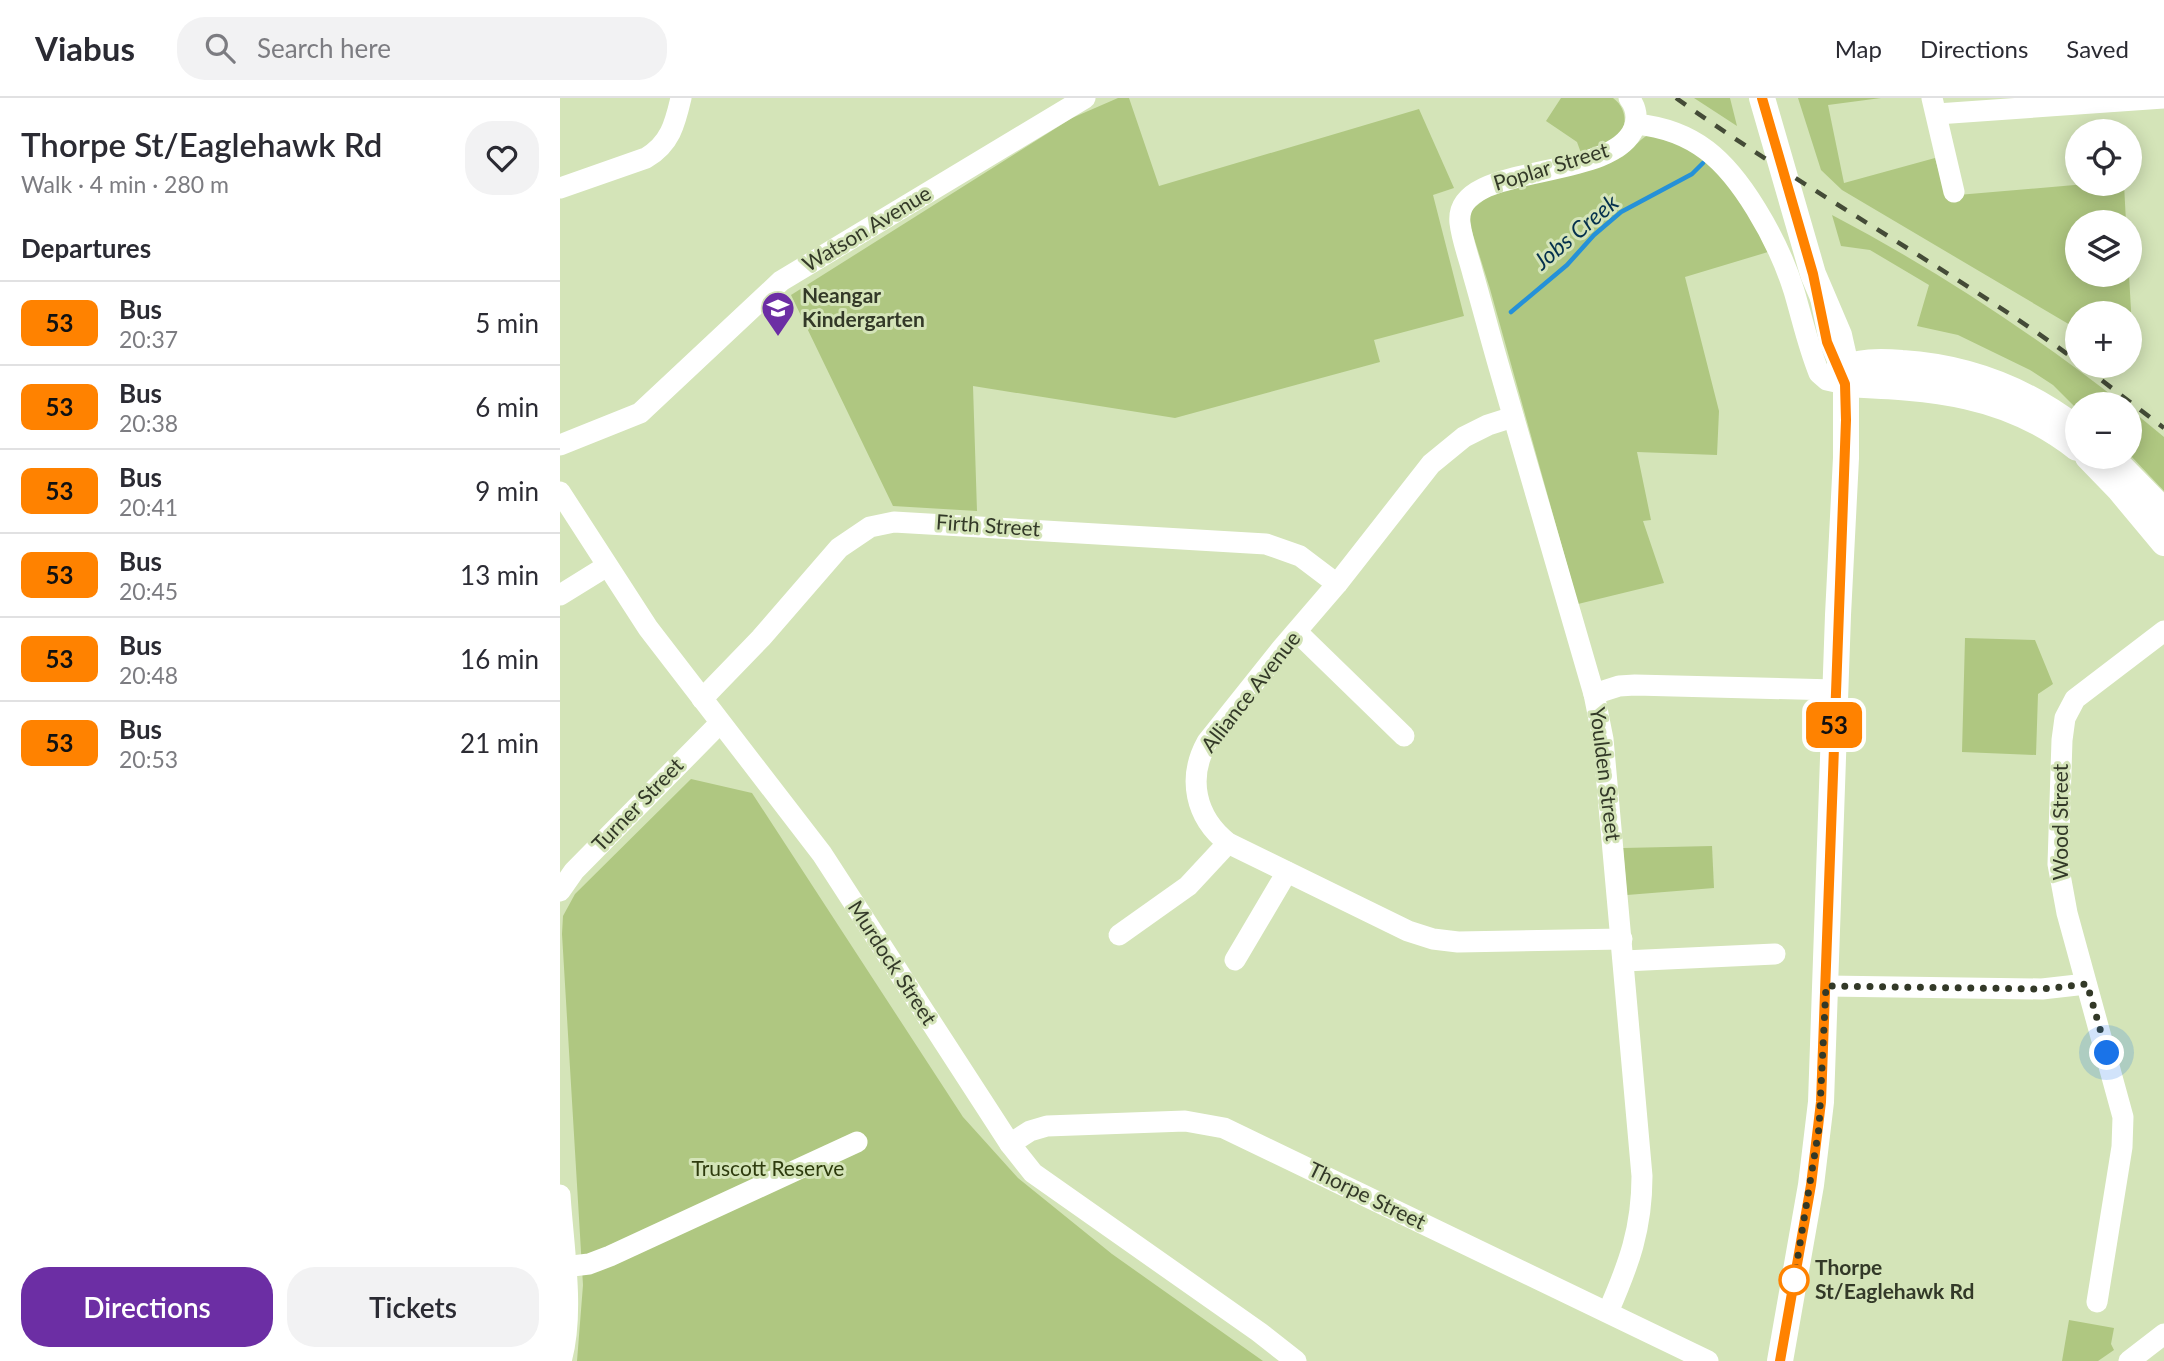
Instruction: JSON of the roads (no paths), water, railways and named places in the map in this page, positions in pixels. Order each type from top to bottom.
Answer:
[{"type":"main road","points":[[1762,98],[1813,274],[1839,335],[1843,373],[1845,471],[1826,986],[1816,1149],[1780,1361]]},
{"type":"main road","points":[[1843,373],[1871,362],[1928,365],[1974,375],[2027,397],[2065,421]]},
{"type":"main road","points":[[1843,373],[1973,397],[2020,413],[2049,427],[2065,439]]},
{"type":"main road","points":[[2100,469],[2164,543]]},
{"type":"main road","points":[[2122,469],[2164,511]]},
{"type":"street","points":[[560,188],[646,158],[656,152],[664,145],[672,130],[681,98]]},
{"type":"street","name":"Watson Avenue","points":[[560,445],[640,414],[780,281],[1086,98]]},
{"type":"street","points":[[1629,98],[1636,110],[1636,124],[1661,127],[1682,134],[1707,149],[1736,178],[1777,245],[1819,373],[1827,380],[1843,373]]},
{"type":"street","points":[[1954,192],[1935,106],[2164,98]]},
{"type":"street","name":"Poplar Street","points":[[1462,206],[1467,198],[1486,186],[1608,153],[1622,145],[1636,124]]},
{"type":"street","name":"Youlden Street","points":[[1462,206],[1460,220],[1463,237],[1594,694],[1606,762],[1642,1192],[1639,1226],[1632,1257],[1608,1312]]},
{"type":"street","name":"Alliance Avenue","points":[[1513,417],[1464,437],[1431,464],[1207,742],[1198,760],[1195,789],[1211,827],[1228,843],[1408,931],[1433,939],[1458,942],[1622,939]]},
{"type":"street","name":"Murdock Street","points":[[560,492],[648,628],[821,854],[1010,1144],[1041,1181],[1259,1332],[1296,1361]]},
{"type":"street","name":"Firth Street","points":[[702,699],[761,638],[839,548],[870,527],[894,522],[1266,544],[1300,556],[1337,584]]},
{"type":"street","points":[[560,595],[607,566]]},
{"type":"street","name":"Wood Street","points":[[2097,1302],[2122,1147],[2123,1117],[2063,897],[2058,864],[2064,724],[2071,705],[2080,694],[2164,631]]},
{"type":"street","points":[[1297,632],[1404,736]]},
{"type":"street","points":[[1594,694],[1635,685],[1835,690]]},
{"type":"street","name":"Turner Street","points":[[560,891],[574,871],[720,723]]},
{"type":"street","points":[[1119,935],[1188,886],[1228,843]]},
{"type":"street","points":[[1235,960],[1287,872]]},
{"type":"street","points":[[1624,961],[1774,954]]},
{"type":"street","points":[[1826,986],[2042,989],[2087,984]]},
{"type":"street","name":"Thorpe Street","points":[[1010,1144],[1030,1131],[1047,1126],[1185,1121],[1224,1128],[1708,1361]]},
{"type":"street","points":[[564,1267],[589,1264],[610,1256],[857,1142]]},
{"type":"street","points":[[560,1195],[568,1320],[561,1361]]},
{"type":"street","points":[[2129,1361],[2164,1334]]},
{"type":"waterway","name":"Jobs Creek","points":[[1511,312],[1567,265],[1594,235],[1621,212],[1692,174],[1703,163]]},
{"type":"railway","points":[[1676,98],[1775,165],[1978,293],[2065,353]]},
{"type":"railway","points":[[2099,378],[2164,428]]},
{"type":"place","name":"Neangar Kindergarten","points":[[778,338]]},
{"type":"place","name":"Thorpe St/Eaglehawk Rd","points":[[1794,1280]]},
{"type":"park label","name":"Truscott Reserve","points":[[768,1169]]}]
